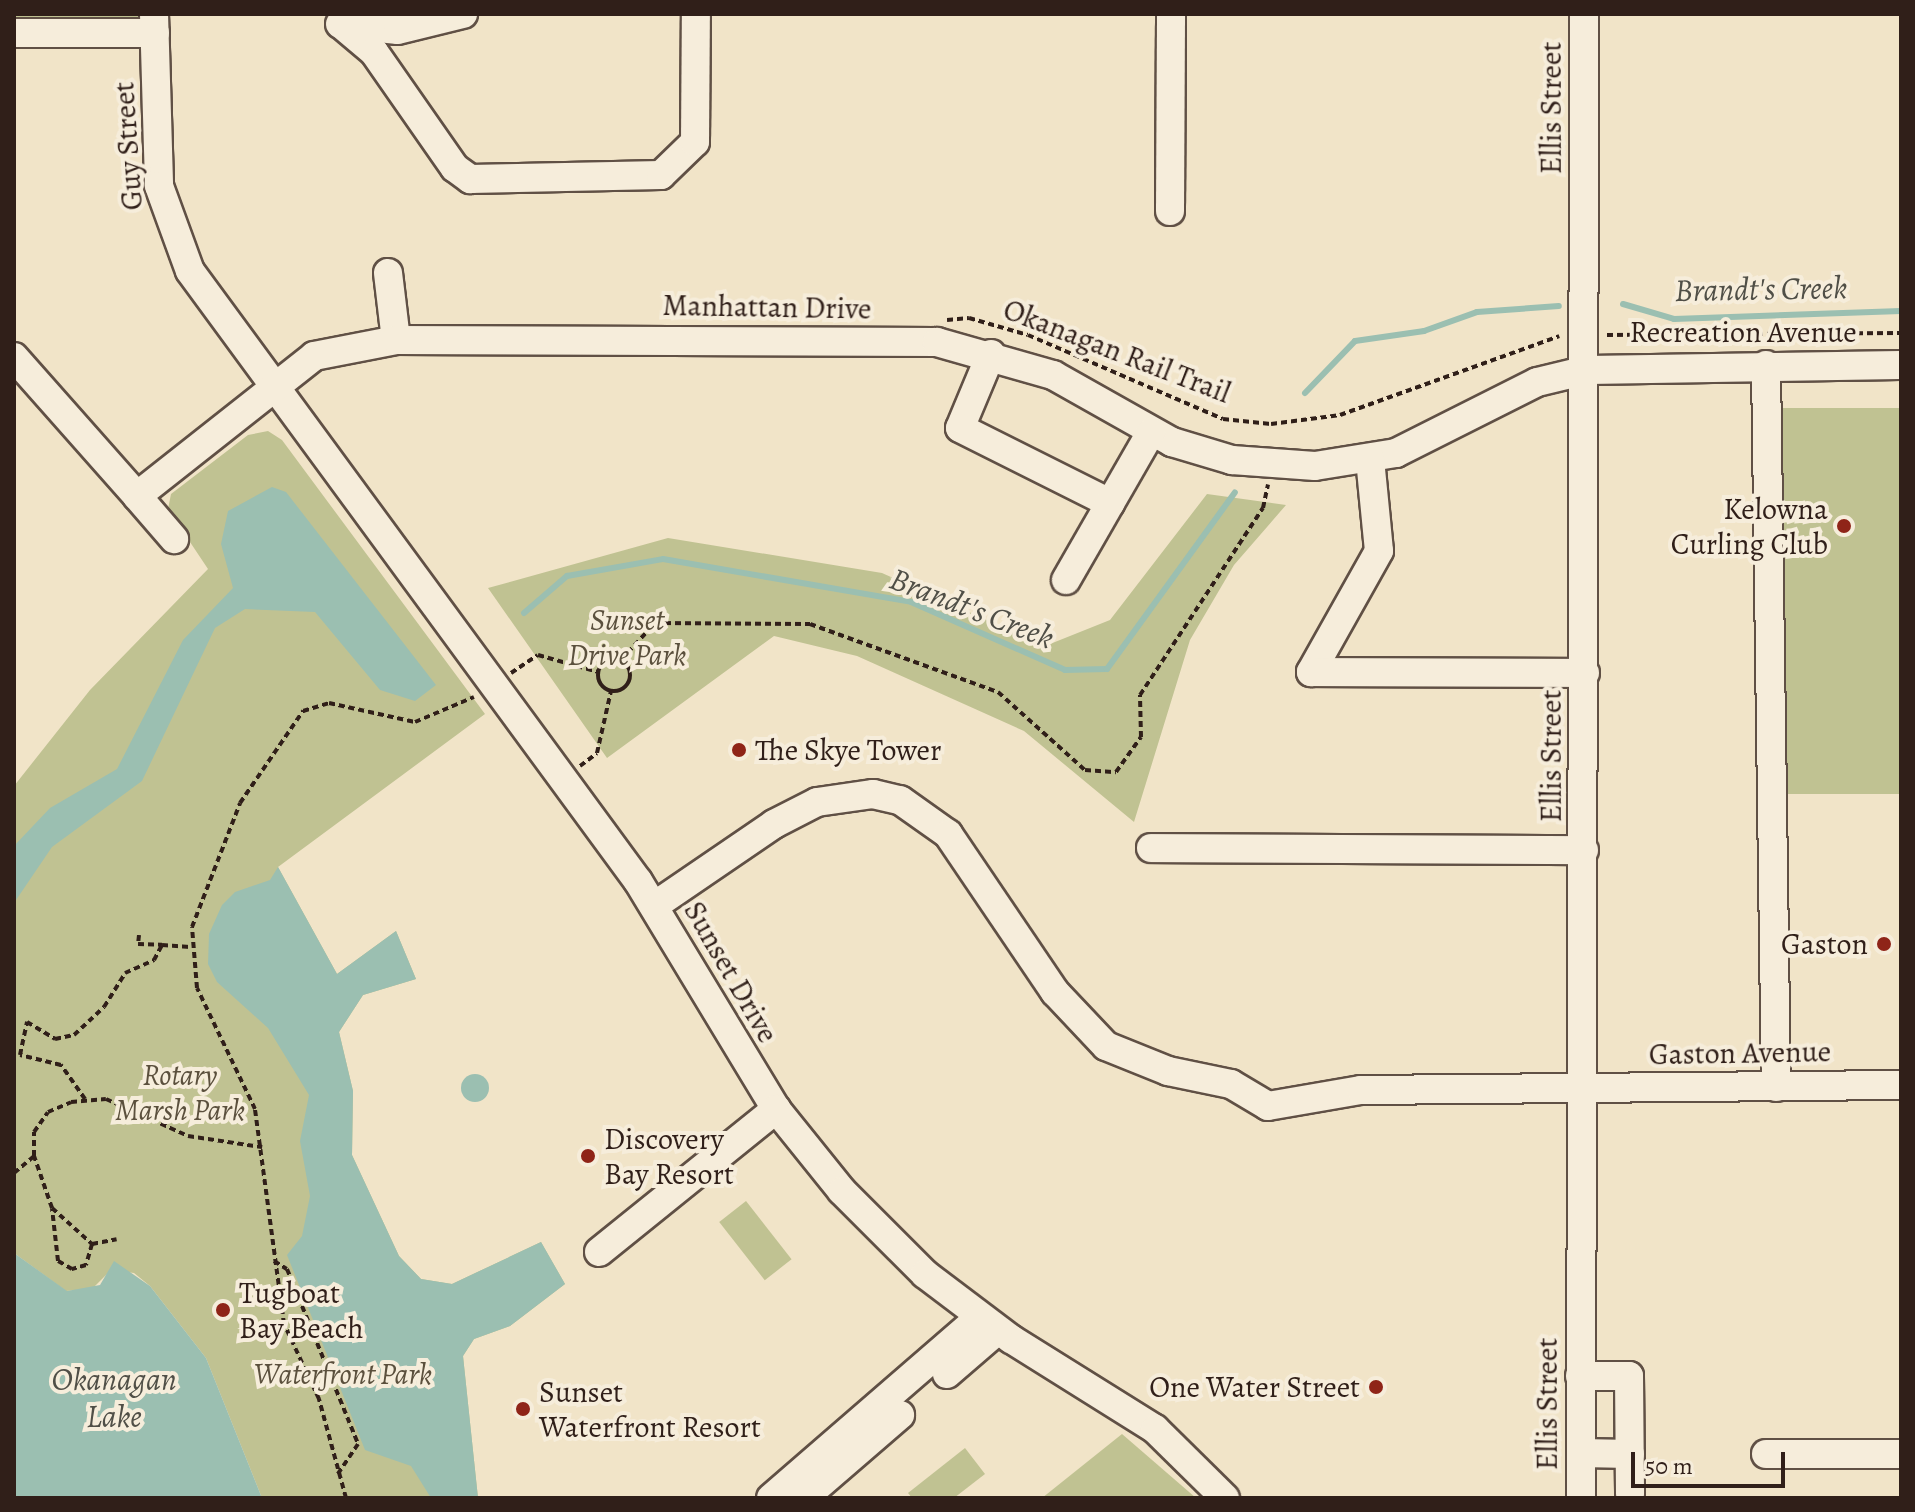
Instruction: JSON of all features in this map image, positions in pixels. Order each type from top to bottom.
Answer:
[{"type":"street","points":[[334,20],[398,30],[463,14]]},
{"type":"street","points":[[334,20],[374,52],[455,168],[470,179],[661,175],[695,142],[696,14]]},
{"type":"street","points":[[1170,211],[1171,14]]},
{"type":"street","name":"Ellis Street","points":[[1581,1498],[1580,1090],[1587,370],[1584,14]]},
{"type":"street","points":[[14,33],[154,23]]},
{"type":"street","name":"Guy Street","points":[[154,23],[158,168],[167,221],[190,271],[270,387]]},
{"type":"street","points":[[388,273],[396,340]]},
{"type":"street","name":"Manhattan Drive","points":[[137,496],[270,387],[314,356],[396,340],[937,342],[991,354],[1053,375],[1151,432],[1214,455],[1270,464],[1370,459],[1441,435],[1537,382],[1587,370]]},
{"type":"street","points":[[991,354],[960,428],[1110,503]]},
{"type":"street","points":[[14,357],[174,539]]},
{"type":"street","points":[[1766,365],[1776,1087]]},
{"type":"street","name":"Recreation Avenue","points":[[1587,370],[1901,365]]},
{"type":"street","name":"Sunset Drive","points":[[270,387],[654,906],[776,1109],[888,1240],[989,1324],[1155,1429],[1225,1498]]},
{"type":"street","points":[[1066,580],[1151,432]]},
{"type":"street","points":[[1370,459],[1379,551],[1311,672],[1585,673]]},
{"type":"street","name":"Gaston Avenue","points":[[654,906],[817,802],[873,794],[900,800],[948,834],[1088,1030],[1137,1061],[1231,1084],[1255,1102],[1282,1106],[1361,1090],[1901,1085]]},
{"type":"street","points":[[1151,848],[1584,850]]},
{"type":"street","points":[[599,1252],[776,1109]]},
{"type":"street","points":[[804,1498],[989,1324]]},
{"type":"street","points":[[1580,1376],[1629,1376],[1630,1494]]},
{"type":"street","points":[[771,1498],[930,1378]]},
{"type":"street","points":[[1581,1453],[1630,1454]]},
{"type":"street","points":[[1766,1454],[1901,1454]]},
{"type":"path","name":"Okanagan Rail Trail","points":[[933,325],[969,318],[1087,357],[1223,419],[1271,424],[1340,415],[1560,335]]},
{"type":"path","points":[[1616,335],[1901,333]]},
{"type":"path","points":[[598,672],[606,660],[621,660],[655,623],[810,624],[998,692],[1085,770],[1116,772],[1141,737],[1140,695],[1263,508],[1267,488]]},
{"type":"path","points":[[346,1498],[337,1475],[319,1399],[284,1324],[262,1147],[243,1074],[203,1004],[190,947],[257,771],[277,739],[316,705],[415,722],[493,685],[538,655],[598,672],[611,691]]},
{"type":"path","points":[[562,779],[597,753],[611,691],[629,679],[621,660]]},
{"type":"path","points":[[139,935],[138,944],[190,947]]},
{"type":"path","points":[[85,1099],[61,1065],[20,1055],[27,1022],[55,1039],[74,1035],[104,1007],[125,973],[154,960],[162,945]]},
{"type":"path","points":[[92,1244],[86,1265],[72,1269],[58,1261],[52,1208],[34,1156],[34,1132],[48,1112],[85,1099],[129,1105],[188,1136],[262,1147]]},
{"type":"path","points":[[14,1173],[34,1156]]},
{"type":"path","points":[[52,1208],[92,1244]]},
{"type":"path","points":[[92,1244],[117,1239]]},
{"type":"path","points":[[274,1261],[287,1269],[358,1444],[337,1475]]},
{"type":"green space","points":[[14,14],[138,14],[138,24],[14,27]]},
{"type":"green space","points":[[1777,408],[1901,408],[1901,794],[1777,794]]},
{"type":"green space","name":"Rotary Marsh Park","points":[[268,431],[282,440],[485,714],[278,867],[337,974],[396,931],[416,979],[363,995],[339,1032],[353,1091],[352,1155],[399,1256],[421,1279],[452,1284],[541,1242],[565,1284],[510,1326],[474,1339],[463,1356],[478,1498],[262,1498],[206,1358],[150,1286],[134,1273],[111,1270],[92,1289],[66,1291],[14,1253],[14,786],[90,690],[208,569],[168,509],[171,494],[248,435]]},
{"type":"green space","name":"Sunset Drive Park","points":[[1207,494],[1286,505],[1234,565],[1190,640],[1134,822],[1024,731],[857,656],[774,636],[607,758],[488,588],[668,538],[882,573],[1045,646],[1110,620]]},
{"type":"green space","points":[[746,1201],[792,1259],[765,1280],[719,1222]]},
{"type":"green space","points":[[1122,1434],[1196,1498],[1042,1498]]},
{"type":"green space","points":[[965,1448],[985,1474],[954,1498],[912,1498],[908,1493]]},
{"type":"water","points":[[272,487],[286,492],[436,685],[415,701],[380,690],[315,612],[245,609],[215,628],[142,781],[52,847],[14,903],[14,846],[50,808],[117,769],[183,640],[233,588],[221,544],[228,511]]},
{"type":"water","points":[[278,867],[337,974],[396,931],[416,979],[363,995],[339,1032],[353,1091],[352,1155],[399,1256],[421,1279],[452,1284],[541,1242],[565,1284],[510,1326],[474,1339],[463,1356],[478,1498],[431,1498],[411,1466],[365,1450],[287,1255],[302,1236],[310,1196],[300,1141],[309,1095],[268,1028],[217,982],[208,964],[209,934],[222,905],[235,892],[270,880]]},
{"type":"water","points":[[475,1074],[485,1078],[489,1088],[485,1098],[475,1102],[465,1098],[461,1088],[465,1078]]},
{"type":"water","name":"Okanagan Lake","points":[[14,1253],[67,1291],[100,1285],[114,1261],[150,1286],[206,1358],[262,1498],[14,1498]]},
{"type":"waterway","name":"Brandt's Creek","points":[[1623,304],[1674,319],[1901,311]]},
{"type":"waterway","name":"Brandt's Creek","points":[[1305,393],[1355,341],[1424,331],[1477,312],[1559,306]]},
{"type":"waterway","name":"Brandt's Creek","points":[[524,613],[567,576],[663,559],[911,602],[1065,670],[1107,669],[1235,492]]},
{"type":"place","name":"Kelowna Curling Club","points":[[1844,526]]},
{"type":"place","name":"The Skye Tower","points":[[739,750]]},
{"type":"place","name":"Gaston","points":[[1884,944]]},
{"type":"place","name":"Discovery Bay Resort","points":[[588,1156]]},
{"type":"place","name":"Tugboat Bay Beach","points":[[223,1310]]},
{"type":"place","name":"One Water Street","points":[[1376,1387]]},
{"type":"place","name":"Sunset Waterfront Resort","points":[[523,1409]]},
{"type":"park label","name":"Waterfront Park","points":[[343,1374]]}]
